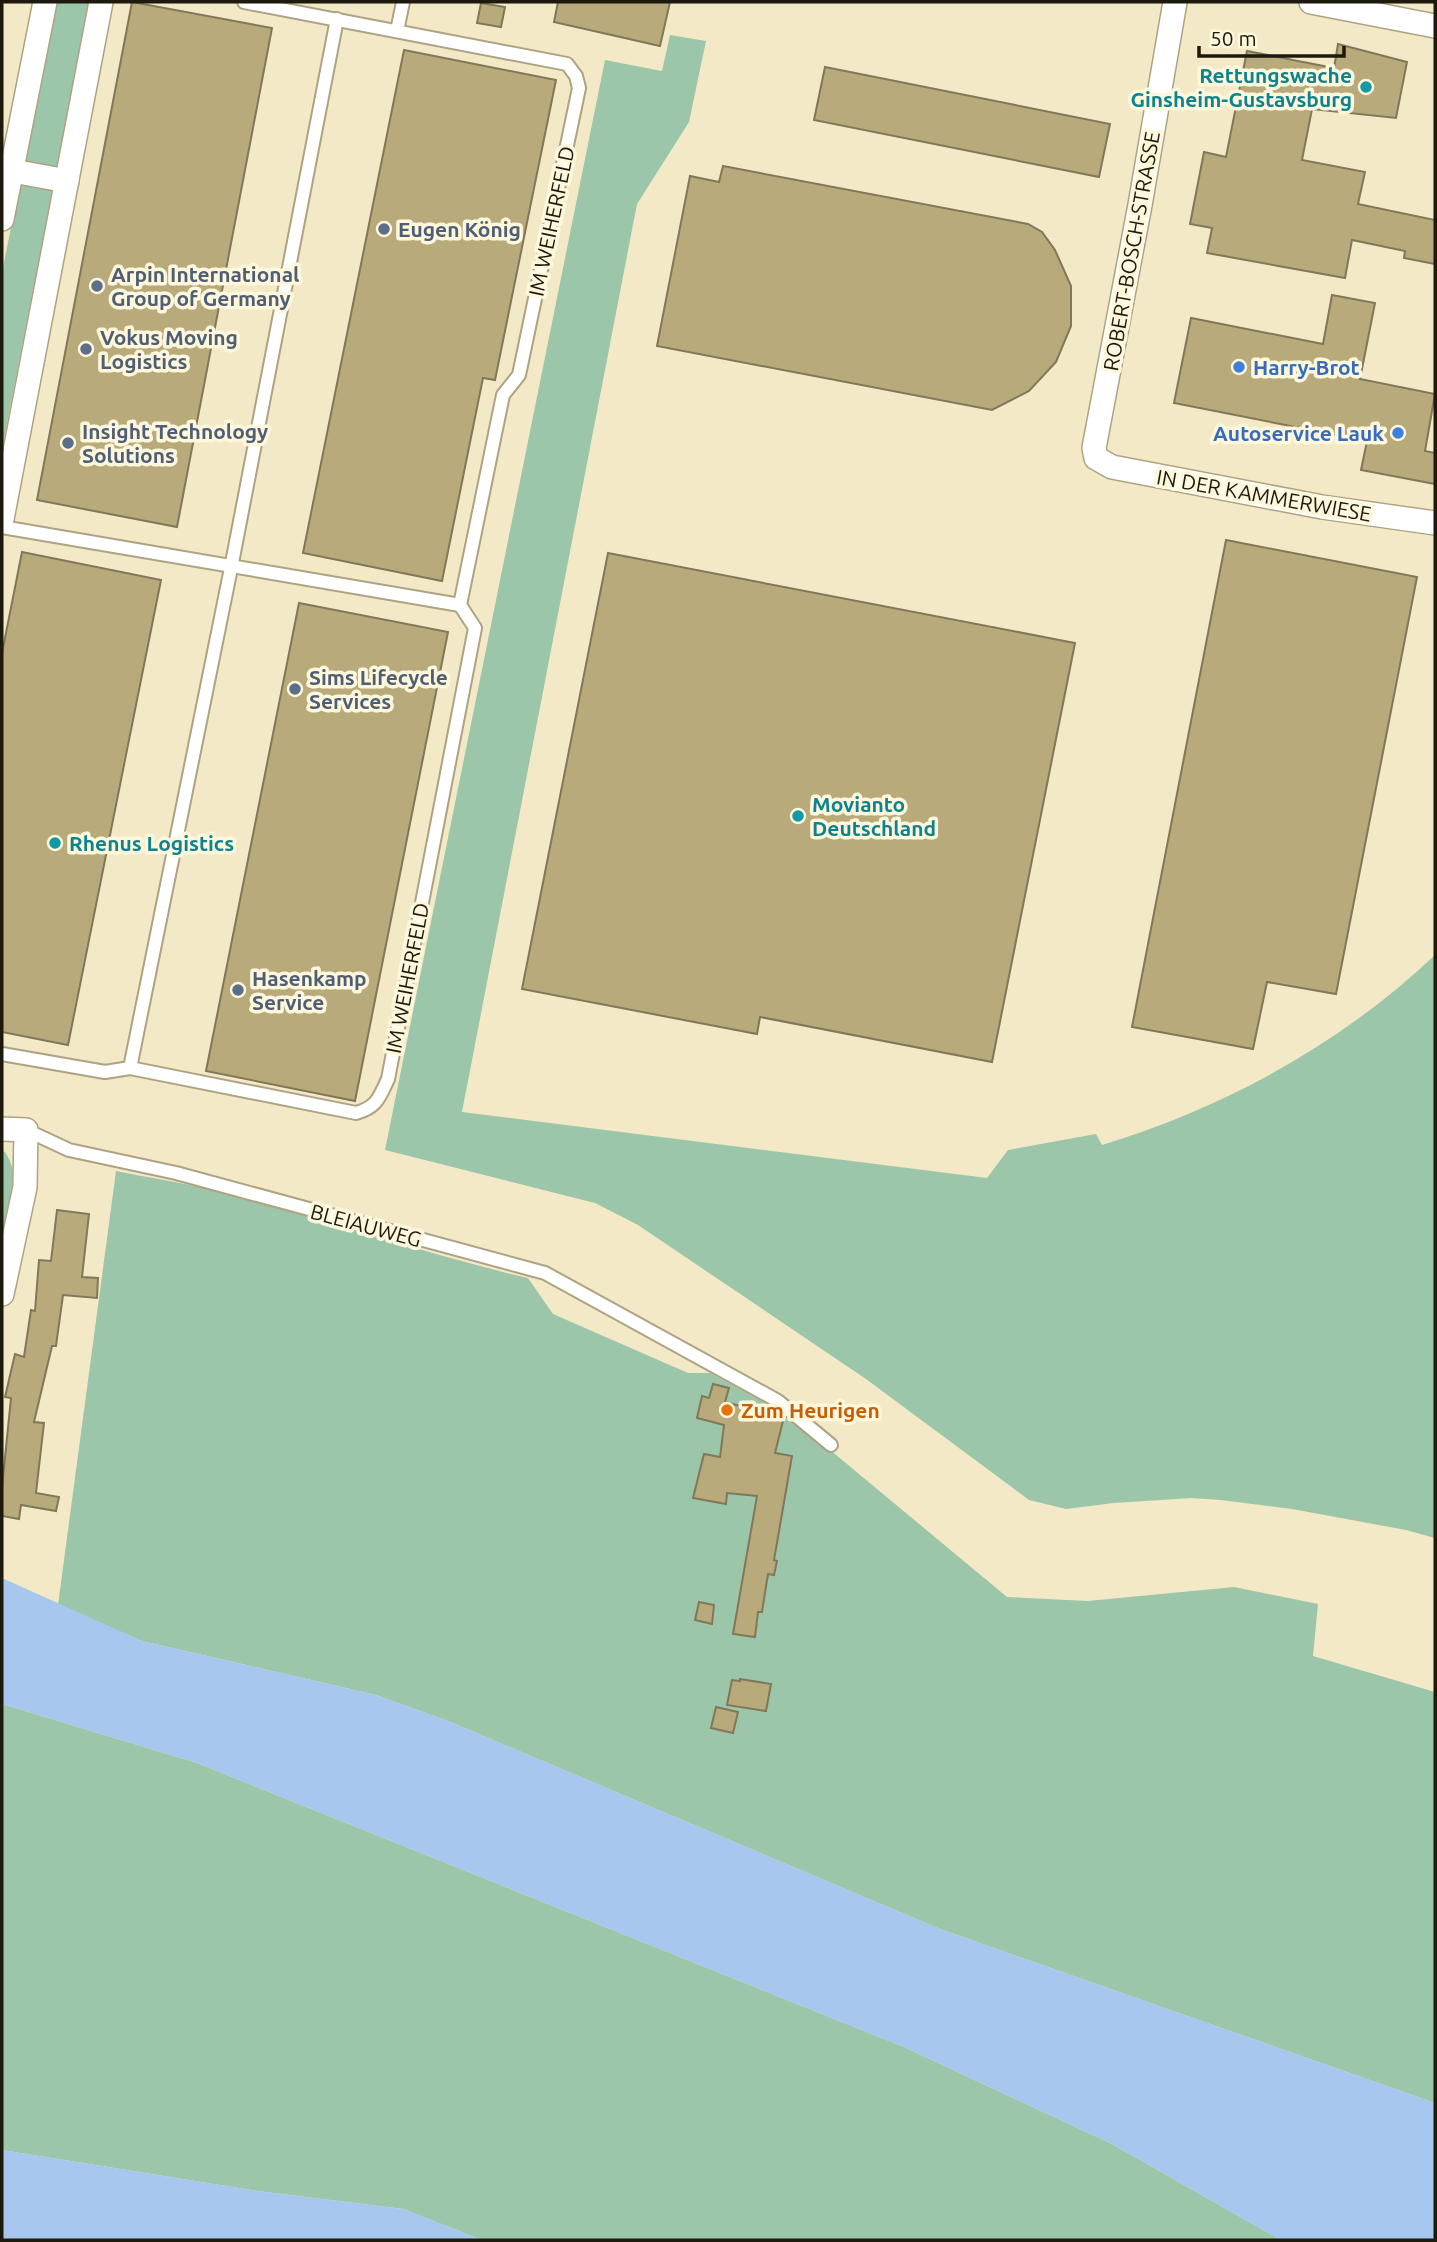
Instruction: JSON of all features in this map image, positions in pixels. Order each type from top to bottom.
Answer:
[{"type":"street","points":[[2,219],[6,170],[45,2]]},
{"type":"street","points":[[2,519],[101,2]]},
{"type":"street","name":"ROBERT-BOSCH-STRASSE","points":[[1096,458],[1094,448],[1175,2]]},
{"type":"street","points":[[1311,2],[1435,26]]},
{"type":"street","points":[[6,170],[66,181]]},
{"type":"street","name":"IN DER KAMMERWIESE","points":[[1096,458],[1112,467],[1322,508],[1435,523]]},
{"type":"street","points":[[2,1129],[26,1130],[26,1187],[2,1294]]},
{"type":"lane","points":[[397,31],[403,2]]},
{"type":"lane","name":"IM WEIHERFELD","points":[[2,1054],[105,1072],[130,1068],[356,1113],[369,1110],[378,1101],[388,1079],[475,628],[460,605],[503,395],[519,375],[579,88],[576,76],[567,64],[252,3]]},
{"type":"lane","points":[[130,1068],[231,568],[337,19]]},
{"type":"lane","points":[[2,527],[460,605]]},
{"type":"lane","name":"BLEIAUWEG","points":[[26,1130],[69,1150],[176,1173],[545,1273],[778,1401],[831,1445]]},
{"type":"green space","points":[[55,2],[89,2],[2,449],[2,273]]},
{"type":"green space","points":[[670,35],[706,41],[689,122],[637,204],[462,1112],[987,1178],[1008,1150],[1096,1134],[1102,1145],[1148,1130],[1237,1092],[1280,1069],[1361,1017],[1435,955],[1435,1538],[1292,1509],[1221,1500],[1191,1498],[1066,1509],[1029,1500],[866,1379],[638,1225],[595,1203],[385,1150],[605,60],[662,71]]},
{"type":"green space","points":[[2,1151],[11,1165],[15,1196],[2,1279]]},
{"type":"green space","points":[[116,1171],[220,1192],[528,1278],[553,1314],[688,1373],[710,1373],[788,1415],[1007,1597],[1088,1601],[1234,1587],[1318,1604],[1313,1656],[1435,1692],[1435,2103],[940,1929],[448,1721],[376,1695],[142,1641],[58,1605]]},
{"type":"green space","points":[[2,1704],[197,1763],[904,2047],[1112,2144],[1281,2240],[482,2240],[403,2209],[258,2191],[2,2150]]},
{"type":"water","points":[[2,1578],[142,1641],[376,1695],[448,1721],[940,1929],[1435,2103],[1435,2240],[1281,2240],[1112,2144],[904,2047],[197,1763],[2,1704]]},
{"type":"water","points":[[2,2150],[258,2191],[403,2209],[482,2240],[2,2240]]},
{"type":"building","points":[[132,2],[272,28],[177,527],[37,500]]},
{"type":"building","points":[[558,2],[670,2],[660,46],[554,22]]},
{"type":"building","points":[[481,3],[505,7],[501,27],[477,23]]},
{"type":"building","points":[[1338,44],[1407,62],[1396,118],[1312,109],[1302,160],[1365,172],[1358,204],[1435,220],[1435,264],[1404,258],[1405,251],[1352,240],[1345,278],[1207,253],[1212,228],[1190,224],[1204,152],[1226,157],[1247,51],[1334,68]]},
{"type":"building","points":[[404,50],[556,80],[495,380],[483,378],[442,581],[303,553]]},
{"type":"building","points":[[825,67],[1110,124],[1099,177],[814,120]]},
{"type":"building","points":[[723,166],[1028,224],[1042,232],[1055,250],[1071,286],[1071,326],[1056,362],[1029,391],[992,410],[657,346],[690,176],[719,182]]},
{"type":"building","points":[[1332,295],[1375,303],[1360,379],[1435,394],[1425,451],[1435,453],[1435,484],[1361,470],[1367,441],[1174,403],[1191,318],[1323,344]]},
{"type":"building","points":[[1226,540],[1417,577],[1336,994],[1267,982],[1253,1049],[1132,1027]]},
{"type":"building","name":"Rhenus Logistics","points":[[22,552],[161,580],[68,1045],[2,1032],[2,653]]},
{"type":"building","name":"Movianto Deutschland","points":[[608,553],[1075,643],[992,1062],[760,1017],[757,1034],[522,989]]},
{"type":"building","points":[[299,603],[448,632],[355,1101],[206,1071]]},
{"type":"building","points":[[57,1210],[89,1214],[82,1277],[98,1278],[97,1298],[63,1295],[56,1346],[52,1346],[34,1422],[44,1423],[36,1493],[59,1497],[56,1511],[21,1505],[19,1519],[2,1516],[2,1487],[11,1398],[5,1397],[15,1354],[24,1357],[31,1310],[35,1311],[39,1260],[51,1261]]},
{"type":"building","points":[[713,1384],[729,1388],[725,1402],[784,1417],[775,1453],[792,1456],[774,1560],[777,1561],[774,1575],[768,1574],[762,1612],[758,1612],[755,1637],[733,1634],[757,1496],[727,1493],[726,1504],[693,1498],[704,1454],[720,1457],[724,1425],[697,1418],[702,1396],[709,1398]]},
{"type":"building","points":[[699,1602],[714,1605],[712,1624],[695,1620]]},
{"type":"building","points":[[732,1680],[771,1684],[766,1711],[727,1705]]},
{"type":"building","points":[[716,1707],[738,1712],[733,1733],[711,1728]]},
{"type":"place","name":"Rettungswache Ginsheim-Gustavsburg","points":[[1366,87]]},
{"type":"place","name":"Eugen König","points":[[384,229]]},
{"type":"place","name":"Arpin International Group of Germany","points":[[97,286]]},
{"type":"place","name":"Vokus Moving Logistics","points":[[86,349]]},
{"type":"place","name":"Harry-Brot","points":[[1239,367]]},
{"type":"place","name":"Autoservice Lauk","points":[[1398,433]]},
{"type":"place","name":"Insight Technology Solutions","points":[[68,443]]},
{"type":"place","name":"Sims Lifecycle Services","points":[[295,689]]},
{"type":"place","name":"Movianto Deutschland","points":[[798,816]]},
{"type":"place","name":"Rhenus Logistics","points":[[55,843]]},
{"type":"place","name":"Hasenkamp Service","points":[[238,990]]},
{"type":"place","name":"Zum Heurigen","points":[[727,1410]]}]
